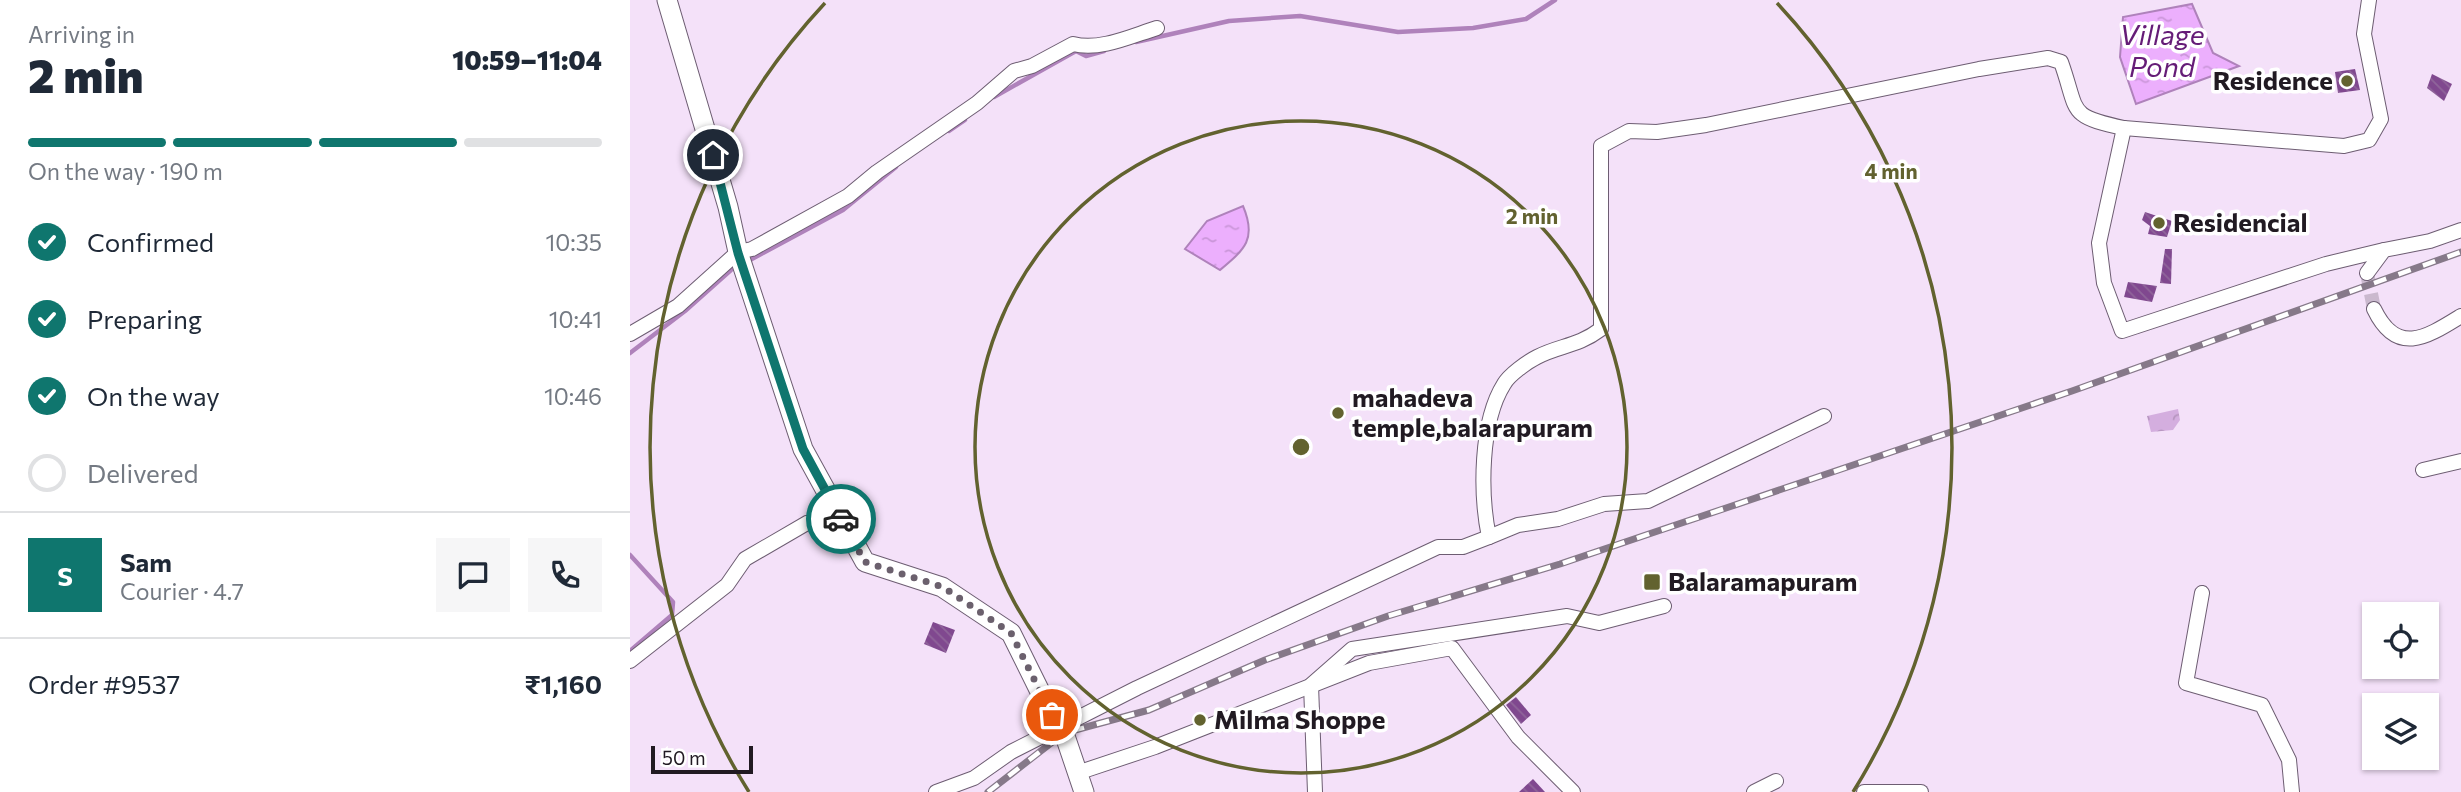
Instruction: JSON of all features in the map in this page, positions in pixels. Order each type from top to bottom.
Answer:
[{"type":"main road","points":[[667,0],[728,207],[738,253],[803,449],[865,562],[943,587],[1011,633],[1058,728],[1064,733],[1084,792]]},
{"type":"street","points":[[1489,537],[1485,517],[1486,441],[1489,416],[1504,382],[1537,357],[1583,343],[1601,329],[1601,146],[1629,131],[1657,132],[1706,125],[1979,69],[2048,58],[2061,62],[2078,114],[2091,121],[2124,128],[2344,146],[2369,140],[2381,119],[2364,34],[2370,0]]},
{"type":"street","points":[[630,334],[678,306],[738,253],[752,249],[848,197],[877,172],[977,103],[1014,72],[1032,66],[1073,44],[1086,48],[1157,27]]},
{"type":"street","points":[[2124,128],[2099,243],[2104,283],[2122,331],[2326,264],[2430,242],[2461,230]]},
{"type":"street","points":[[2367,273],[2375,258],[2384,250]]},
{"type":"street","points":[[2374,309],[2387,330],[2396,336],[2418,340],[2461,316]]},
{"type":"street","points":[[936,792],[974,778],[1010,751],[1438,547],[1463,547],[1518,525],[1558,519],[1604,504],[1648,501],[1824,416]]},
{"type":"street","points":[[2423,470],[2461,461]]},
{"type":"street","points":[[630,661],[727,585],[745,559],[807,523],[841,519]]},
{"type":"street","points":[[2202,593],[2186,683],[2262,705],[2289,760],[2292,792]]},
{"type":"street","points":[[1311,685],[1352,649],[1567,616],[1599,623],[1664,606]]},
{"type":"street","points":[[1077,773],[1155,747],[1369,663],[1452,648],[1518,737],[1573,792]]},
{"type":"street","points":[[1311,685],[1315,792]]},
{"type":"street","points":[[1754,792],[1776,782]]},
{"type":"street","points":[[1864,792],[1922,792]]},
{"type":"green space","points":[[2178,409],[2180,420],[2173,430],[2151,432],[2147,416]]},
{"type":"water","name":"Village Pond","points":[[2192,4],[2213,53],[2239,66],[2136,104],[2120,57],[2123,17]]},
{"type":"water","points":[[1243,206],[1249,227],[1246,242],[1236,256],[1220,270],[1185,249],[1207,221]]},
{"type":"building","name":"Residence","points":[[2355,69],[2360,90],[2338,93],[2335,72]]},
{"type":"building","points":[[2432,74],[2452,84],[2444,101],[2427,88]]},
{"type":"building","name":"Residencial","points":[[2145,212],[2172,221],[2167,237],[2148,234],[2150,226],[2142,220]]},
{"type":"building","points":[[2165,249],[2172,249],[2171,284],[2160,283]]},
{"type":"building","points":[[2128,282],[2157,286],[2152,302],[2124,297]]},
{"type":"building","points":[[933,622],[955,630],[946,653],[924,644]]},
{"type":"building","points":[[1516,697],[1531,715],[1521,724],[1506,705]]},
{"type":"building","points":[[1533,779],[1545,792],[1519,792]]},
{"type":"waterway","points":[[1136,42],[1229,21],[1300,16],[1398,32],[1473,28],[1526,19],[1555,0]]},
{"type":"waterway","points":[[994,97],[1076,51],[1086,56],[1104,51]]},
{"type":"waterway","points":[[949,131],[965,120]]},
{"type":"waterway","points":[[750,260],[843,210],[896,167]]},
{"type":"waterway","points":[[630,353],[685,311],[731,270]]},
{"type":"waterway","points":[[630,555],[673,602],[672,615],[630,651]]},
{"type":"tunnel","points":[[2367,273],[2374,309]]},
{"type":"railway","points":[[988,792],[1064,733],[1149,710],[1265,660],[1388,616],[1560,564],[2072,391],[2461,252]]},
{"type":"way so far","points":[[841,519],[865,562],[943,587],[1011,633],[1052,715]]},
{"type":"place","name":"Residence","points":[[2347,81]]},
{"type":"place","name":"Residencial","points":[[2159,223]]},
{"type":"place","name":"mahadeva temple,balarapuram","points":[[1338,413]]},
{"type":"place","name":"Balaramapuram","points":[[1652,582]]},
{"type":"place","name":"Milma Shoppe","points":[[1200,720]]},
{"type":"route","points":[[713,155],[738,253],[803,449],[841,519]]}]
